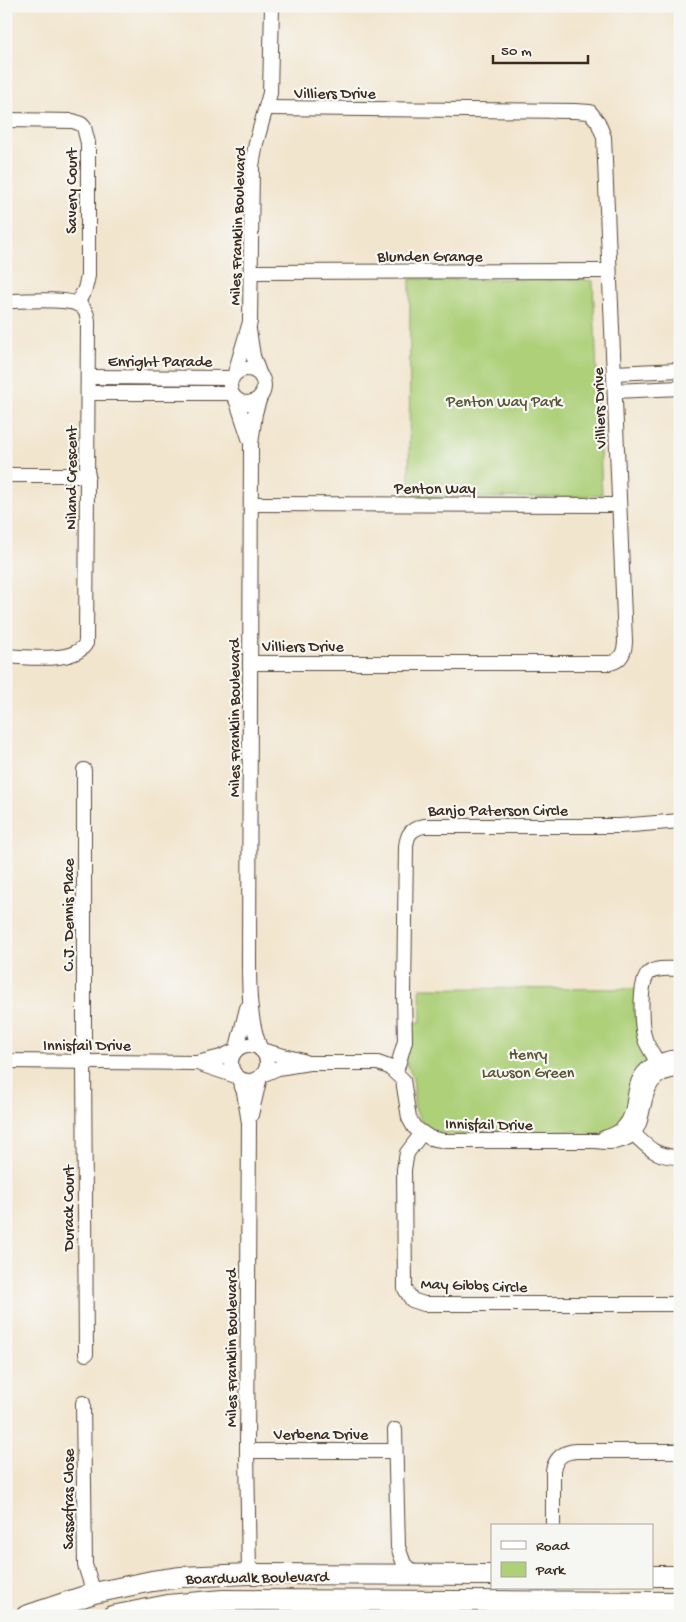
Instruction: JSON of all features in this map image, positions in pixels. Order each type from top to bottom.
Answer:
[{"type":"main road","name":"Boardwalk Boulevard","points":[[26,1616],[94,1593],[181,1577],[249,1574],[484,1575]]},
{"type":"main road","points":[[249,1574],[249,1600]]},
{"type":"main road","points":[[474,1608],[484,1575]]},
{"type":"main road","points":[[654,1576],[680,1576]]},
{"type":"main road","name":"Boardwalk Boulevard","points":[[112,1616],[168,1605],[249,1600],[474,1608],[552,1595],[680,1602]]},
{"type":"street","name":"Miles Franklin Boulevard","points":[[259,373],[253,356],[249,330],[252,166],[256,143],[267,108],[272,77],[272,6]]},
{"type":"street","name":"Villiers Drive","points":[[250,663],[614,663],[624,652],[625,641],[615,390],[608,271],[604,137],[598,122],[590,112],[267,108]]},
{"type":"street","name":"Savery Court","points":[[6,120],[73,121],[81,124],[86,132],[88,152],[88,276],[85,289],[77,304]]},
{"type":"street","name":"Blunden Grange","points":[[251,272],[608,271]]},
{"type":"street","points":[[6,301],[77,304]]},
{"type":"street","name":"Niland Crescent","points":[[6,656],[68,656],[78,652],[85,645],[87,636],[88,318],[84,309],[77,304]]},
{"type":"street","name":"Miles Franklin Boulevard","points":[[233,375],[249,330]]},
{"type":"street","points":[[250,368],[259,373],[264,382],[263,393],[251,403],[240,402],[233,396],[230,382],[233,375],[240,370],[250,368]]},
{"type":"street","points":[[614,373],[680,370]]},
{"type":"street","name":"Enright Parade","points":[[88,377],[233,375]]},
{"type":"street","points":[[615,390],[680,388]]},
{"type":"street","name":"Enright Parade","points":[[88,394],[233,396]]},
{"type":"street","name":"Miles Franklin Boulevard","points":[[233,396],[251,444]]},
{"type":"street","name":"Miles Franklin Boulevard","points":[[237,1049],[246,1016],[249,993],[251,444],[255,413],[260,397]]},
{"type":"street","points":[[6,475],[88,475]]},
{"type":"street","name":"Penton Way","points":[[250,504],[619,505]]},
{"type":"street","name":"C.J. Dennis Place","points":[[84,770],[84,1061]]},
{"type":"street","name":"Banjo Paterson Circle","points":[[396,1072],[405,1041],[406,847],[407,837],[411,831],[424,826],[620,826],[680,821]]},
{"type":"street","points":[[660,1067],[646,1042],[643,1030],[643,982],[648,974],[655,971],[680,969]]},
{"type":"street","name":"Miles Franklin Boulevard","points":[[249,993],[254,1028],[260,1049]]},
{"type":"street","points":[[308,1063],[249,1044],[237,1049],[231,1063],[231,1068],[237,1076],[249,1081],[278,1068],[308,1063],[378,1063],[396,1072]]},
{"type":"street","name":"Innisfail Drive","points":[[6,1062],[197,1063],[220,1057],[237,1049]]},
{"type":"street","points":[[260,1049],[264,1053],[267,1062],[261,1076]]},
{"type":"street","points":[[680,1057],[660,1067],[648,1086],[644,1098],[641,1121],[629,1130],[654,1152],[668,1157],[680,1157]]},
{"type":"street","name":"Durack Court","points":[[84,1061],[86,1354]]},
{"type":"street","name":"Innisfail Drive","points":[[197,1063],[237,1076]]},
{"type":"street","points":[[660,1067],[680,1070]]},
{"type":"street","name":"Innisfail Drive","points":[[396,1072],[403,1080],[410,1118],[414,1127],[430,1138],[445,1141],[616,1142],[629,1130]]},
{"type":"street","name":"Miles Franklin Boulevard","points":[[237,1076],[244,1092],[249,1123],[247,1451],[249,1574]]},
{"type":"street","name":"Miles Franklin Boulevard","points":[[249,1123],[261,1076]]},
{"type":"street","name":"May Gibbs Circle","points":[[422,1133],[407,1153],[404,1169],[405,1289],[412,1300],[424,1304],[680,1304]]},
{"type":"street","name":"Sassafras Close","points":[[83,1403],[84,1565],[94,1593]]},
{"type":"street","points":[[395,1430],[398,1552],[404,1564],[414,1575]]},
{"type":"street","name":"Verbena Drive","points":[[247,1451],[395,1451]]},
{"type":"street","points":[[553,1524],[553,1470],[556,1461],[561,1455],[576,1451],[680,1451]]},
{"type":"green space","name":"Penton Way Park","points":[[410,279],[579,279],[593,281],[602,494],[583,497],[409,498]]},
{"type":"green space","name":"Henry Lawson Green","points":[[420,988],[637,989],[647,1061],[625,1119],[603,1134],[583,1136],[578,1131],[557,1131],[552,1135],[509,1135],[503,1130],[485,1131],[480,1135],[449,1135],[430,1129],[417,1114],[414,1103],[413,1079],[406,1057],[410,1023],[421,1022]]}]
